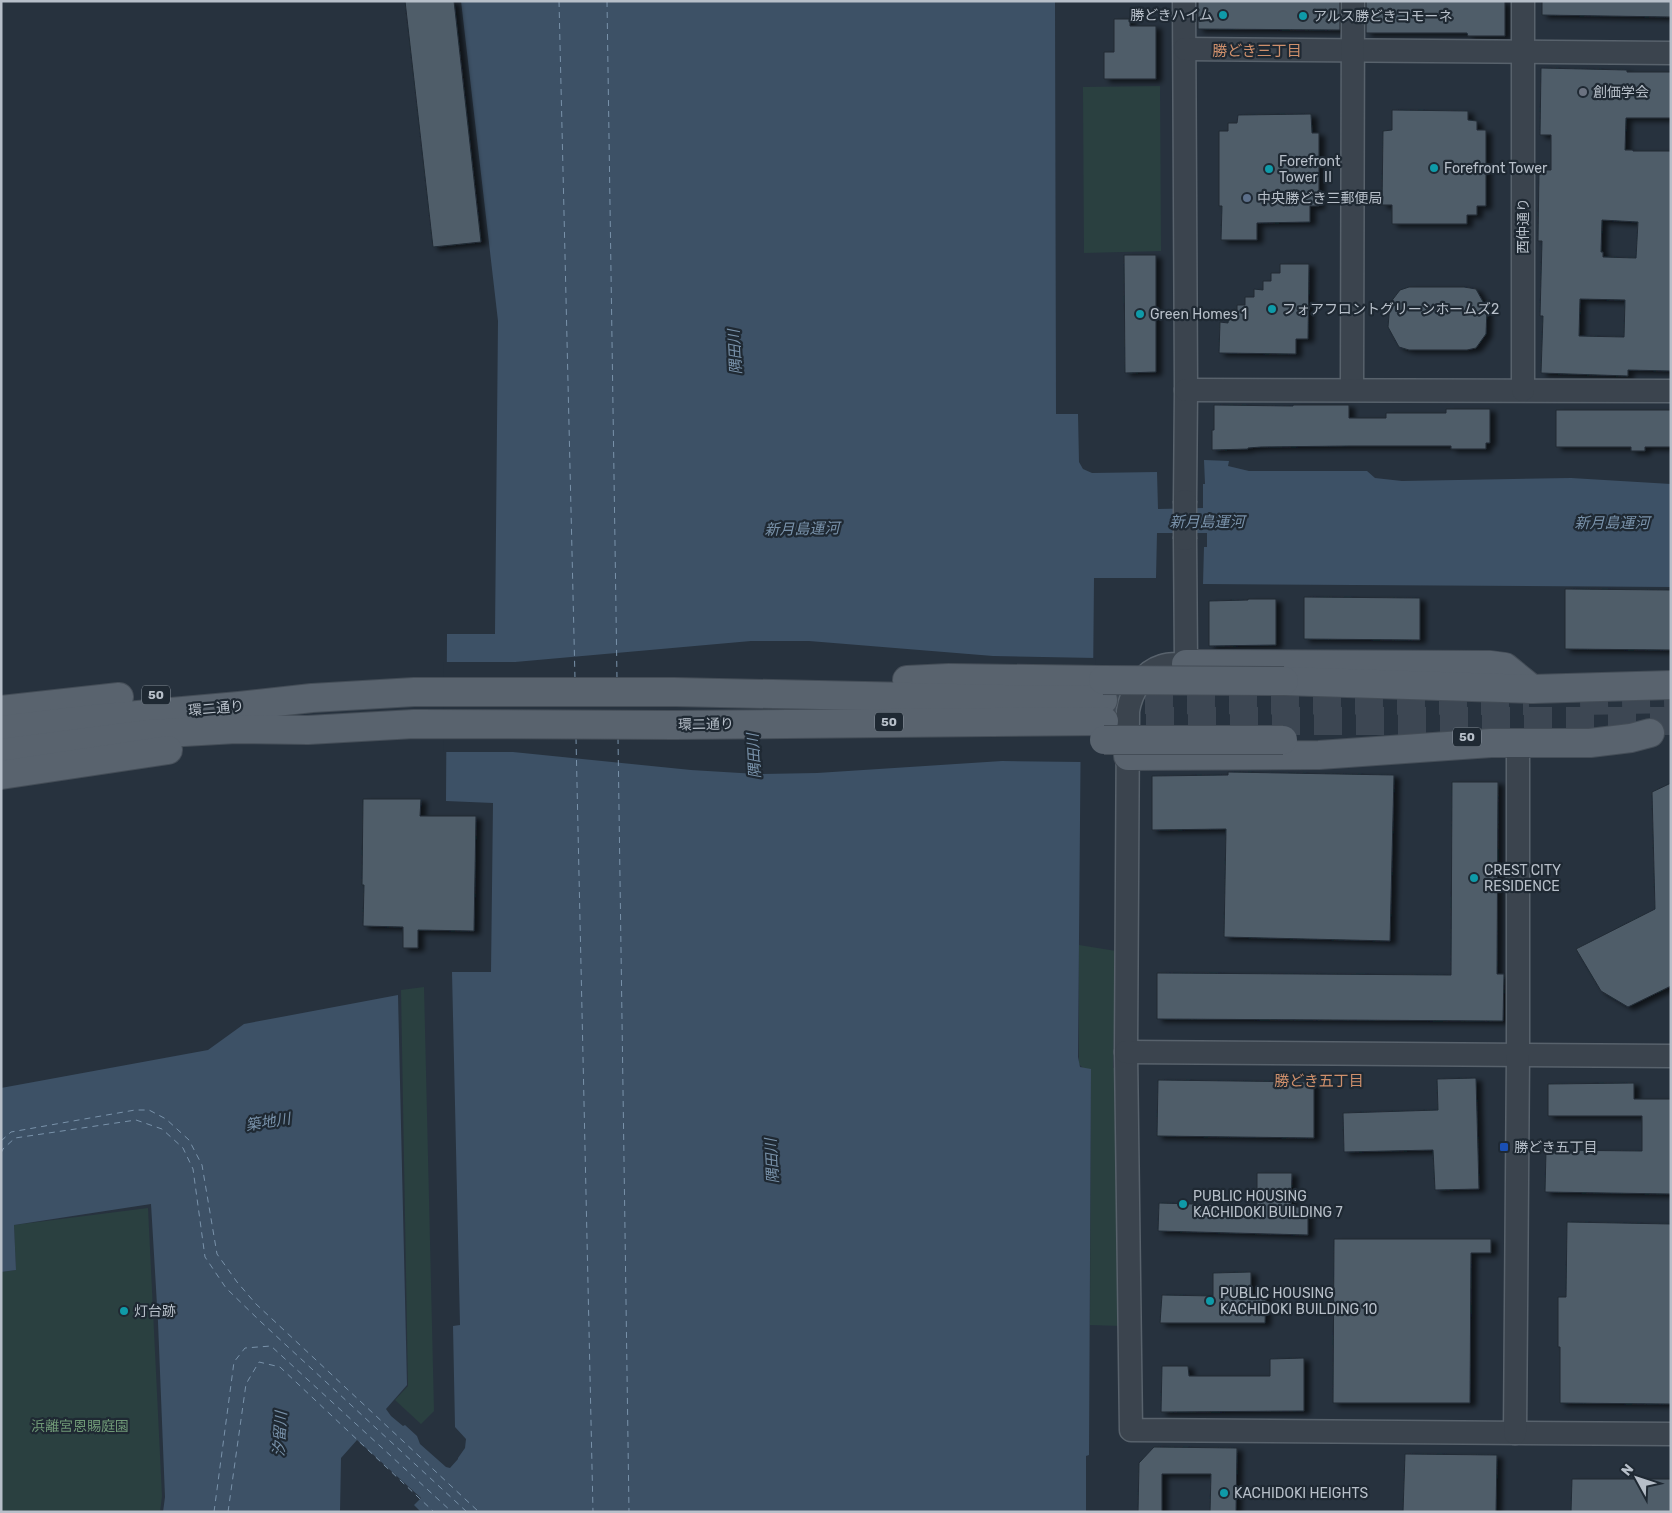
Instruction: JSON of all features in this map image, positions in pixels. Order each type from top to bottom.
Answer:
[{"type":"main road","points":[[1186,664],[1490,666],[1504,667],[1532,688]]},
{"type":"main road","name":"50","points":[[675,692],[949,678],[1284,681],[1532,688],[1671,685]]},
{"type":"main road","name":"環二通り","points":[[1,730],[93,719],[312,698],[414,692],[675,692],[1003,699],[1104,710],[675,725],[414,724],[308,730],[236,729],[149,734],[1,753]]},
{"type":"main road","name":"環二通り","points":[[1,710],[92,700],[181,694],[312,698]]},
{"type":"main road","name":"50","points":[[675,725],[948,740],[1283,740],[1660,733]]},
{"type":"main road","name":"環二通り","points":[[1,775],[308,730]]},
{"type":"main road","points":[[1128,756],[1319,755],[1452,746],[1590,742],[1660,733]]},
{"type":"street","points":[[1184,1],[1186,664],[1162,665],[1150,672],[1138,684],[1130,697],[1128,711],[1126,1052],[1131,1430],[1671,1434]]},
{"type":"street","points":[[1352,389],[1353,1]]},
{"type":"street","name":"西仲通り","points":[[1523,1],[1523,390]]},
{"type":"street","points":[[1185,49],[1671,53]]},
{"type":"street","points":[[1186,390],[1671,391]]},
{"type":"street","points":[[1516,1433],[1518,743]]},
{"type":"street","points":[[1126,1052],[1671,1056]]},
{"type":"green space","points":[[1160,86],[1161,251],[1084,253],[1083,87]]},
{"type":"green space","points":[[1079,945],[1116,951],[1113,1068],[1121,1068],[1121,1326],[1090,1325],[1091,1069],[1084,1069],[1079,1064]]},
{"type":"green space","points":[[424,987],[434,1411],[421,1424],[395,1400],[408,1386],[401,990]]},
{"type":"green space","name":"浜離宮恩賜庭園","points":[[148,1208],[162,1496],[160,1512],[1,1512],[1,1272],[16,1270],[14,1225]]},
{"type":"water","points":[[461,1],[1055,1],[1056,414],[1078,414],[1079,462],[1083,469],[1092,473],[1157,472],[1158,509],[1203,508],[1204,460],[1229,461],[1228,466],[1249,471],[1367,471],[1375,478],[1402,481],[1571,478],[1671,484],[1671,587],[1203,584],[1204,547],[1207,547],[1207,533],[1157,533],[1156,578],[1094,578],[1093,686],[1081,703],[1078,1057],[1080,1067],[1091,1069],[1089,1455],[1086,1456],[1086,1512],[421,1512],[414,1505],[421,1498],[357,1440],[341,1458],[340,1512],[163,1512],[165,1497],[151,1204],[14,1225],[16,1270],[1,1272],[1,1088],[208,1050],[244,1024],[398,995],[407,1385],[386,1409],[391,1416],[417,1436],[420,1444],[446,1467],[450,1468],[465,1448],[466,1439],[455,1427],[453,1326],[460,1325],[452,972],[491,972],[493,803],[446,801],[447,634],[495,634],[498,321]]},
{"type":"pier","points":[[751,641],[809,641],[993,656],[1096,658],[1095,687],[1083,696],[1083,762],[1002,761],[817,773],[757,774],[691,770],[513,752],[443,752],[444,662],[515,662]]},
{"type":"building","points":[[405,1],[454,1],[481,242],[433,247]]},
{"type":"building","points":[[1198,1],[1340,1],[1340,30],[1198,29]]},
{"type":"building","points":[[1366,1],[1505,1],[1505,36],[1468,36],[1467,33],[1366,33]]},
{"type":"building","points":[[1542,1],[1671,1],[1671,17],[1542,15]]},
{"type":"building","points":[[1114,19],[1130,19],[1130,26],[1156,26],[1156,79],[1104,79],[1104,52],[1114,52]]},
{"type":"building","points":[[1541,68],[1671,72],[1671,118],[1626,118],[1625,150],[1671,151],[1671,371],[1628,370],[1628,376],[1541,373],[1543,316],[1540,316],[1542,241],[1538,241],[1539,170],[1551,170],[1551,135],[1540,135]],"holes":[[[1602,220],[1638,222],[1636,258],[1603,257],[1603,252],[1601,252]],[[1580,299],[1625,300],[1624,337],[1579,336]]]},
{"type":"building","name":"Forefront Tower","points":[[1392,110],[1468,111],[1468,120],[1477,121],[1477,130],[1486,130],[1486,206],[1477,206],[1477,215],[1467,215],[1467,224],[1392,224],[1392,205],[1382,205],[1383,131],[1392,130]]},
{"type":"building","name":"Forefront Tower Ⅱ","points":[[1311,114],[1312,133],[1319,133],[1319,206],[1310,206],[1310,222],[1257,223],[1257,240],[1221,240],[1222,206],[1219,206],[1219,131],[1228,131],[1228,123],[1237,123],[1238,115]]},
{"type":"building","name":"Green Homes 1","points":[[1124,255],[1156,255],[1156,372],[1125,373]]},
{"type":"building","name":"フォアフロントグリーンホームズ2","points":[[1280,264],[1309,264],[1308,339],[1296,339],[1296,354],[1219,353],[1220,322],[1228,323],[1229,314],[1237,314],[1237,305],[1245,305],[1245,297],[1254,297],[1254,289],[1263,290],[1263,281],[1271,281],[1271,273],[1280,273]]},
{"type":"building","points":[[1409,287],[1464,287],[1476,289],[1487,309],[1486,334],[1476,348],[1467,350],[1409,350],[1399,347],[1388,327],[1390,303],[1400,290]]},
{"type":"building","points":[[1214,405],[1349,405],[1349,418],[1386,418],[1386,413],[1446,413],[1446,409],[1490,409],[1490,443],[1486,443],[1486,449],[1451,449],[1451,446],[1348,446],[1261,447],[1212,450]]},
{"type":"building","points":[[1556,410],[1671,410],[1671,447],[1645,447],[1645,451],[1631,451],[1631,447],[1556,447]]},
{"type":"building","points":[[1565,589],[1671,590],[1671,650],[1565,649]]},
{"type":"building","points":[[1304,597],[1420,598],[1420,640],[1304,639]]},
{"type":"building","points":[[1276,599],[1276,645],[1209,646],[1209,601]]},
{"type":"building","points":[[1228,772],[1394,775],[1390,941],[1224,937],[1226,829],[1152,830],[1152,776],[1228,775]]},
{"type":"building","name":"CREST CITY RESIDENCE","points":[[1452,782],[1498,782],[1497,974],[1504,974],[1503,1021],[1157,1019],[1157,973],[1451,975]]},
{"type":"building","points":[[1671,783],[1671,986],[1628,1007],[1601,991],[1576,949],[1655,909],[1652,792]]},
{"type":"building","points":[[363,799],[421,799],[420,816],[476,816],[474,931],[418,930],[418,948],[403,948],[403,927],[363,926]]},
{"type":"building","points":[[1476,1078],[1479,1189],[1435,1190],[1433,1150],[1344,1152],[1343,1113],[1438,1110],[1437,1079]]},
{"type":"building","points":[[1158,1080],[1314,1082],[1314,1138],[1157,1136]]},
{"type":"building","points":[[1634,1083],[1634,1099],[1671,1099],[1671,1194],[1545,1192],[1546,1150],[1642,1151],[1642,1116],[1548,1116],[1548,1084]]},
{"type":"building","name":"PUBLIC HOUSING KACHIDOKI BUILDING 7","points":[[1257,1173],[1292,1173],[1291,1207],[1308,1207],[1308,1235],[1158,1231],[1159,1203],[1257,1206]]},
{"type":"building","points":[[1567,1222],[1671,1224],[1671,1404],[1560,1403],[1558,1297],[1566,1297]]},
{"type":"building","points":[[1334,1239],[1491,1239],[1491,1253],[1471,1253],[1470,1403],[1333,1403]]},
{"type":"building","name":"PUBLIC HOUSING KACHIDOKI BUILDING 10","points":[[1251,1272],[1251,1295],[1266,1295],[1265,1323],[1160,1323],[1162,1295],[1213,1296],[1213,1273]]},
{"type":"building","points":[[1304,1358],[1304,1411],[1161,1412],[1162,1366],[1188,1366],[1189,1376],[1270,1376],[1270,1359]]},
{"type":"building","name":"KACHIDOKI HEIGHTS","points":[[1154,1447],[1237,1448],[1236,1512],[1210,1512],[1211,1474],[1162,1474],[1162,1512],[1138,1512],[1139,1463]]},
{"type":"building","points":[[1405,1454],[1497,1455],[1496,1512],[1403,1512]]},
{"type":"building","points":[[1572,1479],[1671,1479],[1671,1512],[1571,1512]]},
{"type":"ferry route","points":[[559,1],[575,679]]},
{"type":"ferry route","points":[[607,1],[617,679]]},
{"type":"ferry route","points":[[576,738],[593,1512]]},
{"type":"ferry route","points":[[618,738],[629,1512]]},
{"type":"ferry route","points":[[1,1141],[11,1132],[135,1110],[149,1110],[166,1119],[189,1140],[202,1165],[217,1254],[237,1282],[256,1304],[479,1512]]},
{"type":"ferry route","points":[[1,1153],[15,1138],[136,1120],[162,1129],[183,1148],[193,1169],[205,1257],[226,1288],[467,1512]]},
{"type":"ferry route","points":[[214,1512],[234,1362],[245,1348],[271,1346],[452,1512]]},
{"type":"ferry route","points":[[228,1512],[246,1384],[259,1362],[280,1367],[434,1512]]},
{"type":"tunnel","points":[[1580,701],[1671,699]]},
{"type":"tunnel","points":[[1103,700],[1529,701]]},
{"type":"tunnel","points":[[1104,721],[1671,721]]},
{"type":"place","name":"勝どきハイム","points":[[1223,15]]},
{"type":"place","name":"アルス勝どきコモーネ","points":[[1303,16]]},
{"type":"place","name":"創価学会","points":[[1583,92]]},
{"type":"place","name":"Forefront Tower","points":[[1434,168]]},
{"type":"place","name":"Forefront Tower Ⅱ","points":[[1269,169]]},
{"type":"place","name":"中央勝どき三郵便局","points":[[1247,198]]},
{"type":"place","name":"フォアフロントグリーンホームズ2","points":[[1272,309]]},
{"type":"place","name":"Green Homes 1","points":[[1140,314]]},
{"type":"place","name":"CREST CITY RESIDENCE","points":[[1474,878]]},
{"type":"place","name":"勝どき五丁目","points":[[1504,1147]]},
{"type":"place","name":"PUBLIC HOUSING KACHIDOKI BUILDING 7","points":[[1183,1204]]},
{"type":"place","name":"PUBLIC HOUSING KACHIDOKI BUILDING 10","points":[[1210,1301]]},
{"type":"place","name":"灯台跡","points":[[124,1311]]},
{"type":"place","name":"KACHIDOKI HEIGHTS","points":[[1224,1493]]},
{"type":"district","name":"勝どき三丁目","points":[[1257,51]]},
{"type":"district","name":"勝どき五丁目","points":[[1319,1081]]},
{"type":"water label","name":"隅田川","points":[[735,352]]},
{"type":"water label","name":"新月島運河","points":[[1207,522]]},
{"type":"water label","name":"新月島運河","points":[[1612,523]]},
{"type":"water label","name":"新月島運河","points":[[802,529]]},
{"type":"water label","name":"隅田川","points":[[754,756]]},
{"type":"water label","name":"築地川","points":[[268,1122]]},
{"type":"water label","name":"隅田川","points":[[772,1161]]},
{"type":"water label","name":"汐留川","points":[[280,1434]]}]
